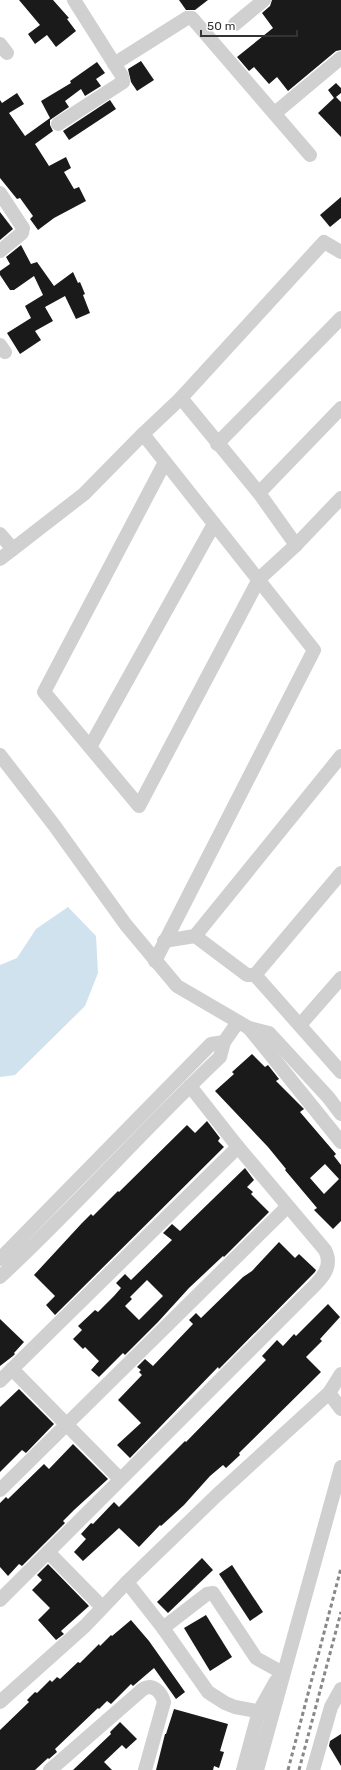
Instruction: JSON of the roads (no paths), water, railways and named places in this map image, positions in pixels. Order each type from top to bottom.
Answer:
[{"type":"street","points":[[58,124],[121,84],[122,76],[74,0]]},
{"type":"street","points":[[235,24],[264,0]]},
{"type":"street","points":[[114,64],[188,18],[192,18],[310,155]]},
{"type":"street","points":[[275,113],[341,58]]},
{"type":"street","points":[[0,193],[23,228],[22,233],[0,251]]},
{"type":"street","points":[[0,559],[84,494],[180,398],[324,242],[341,252]]},
{"type":"street","points":[[217,444],[341,318]]},
{"type":"street","points":[[180,398],[259,493],[296,545]]},
{"type":"street","points":[[259,493],[341,408]]},
{"type":"street","points":[[143,434],[314,650],[155,961]]},
{"type":"street","points":[[165,462],[44,692],[138,806],[259,579],[296,545],[341,498]]},
{"type":"street","points":[[90,747],[214,524]]},
{"type":"street","points":[[0,534],[13,549]]},
{"type":"street","points":[[0,755],[54,825],[126,925],[177,986],[244,1025],[269,1033],[328,1097],[341,1114]]},
{"type":"street","points":[[164,941],[195,936],[341,756]]},
{"type":"street","points":[[195,936],[247,975],[255,974],[341,873]]},
{"type":"street","points":[[255,974],[341,1072]]},
{"type":"street","points":[[300,1025],[341,978]]},
{"type":"street","points":[[0,1277],[44,1236],[211,1044],[224,1042],[244,1025]]},
{"type":"street","points":[[244,1025],[341,1142]]},
{"type":"street","points":[[0,1259],[134,1133],[190,1086],[220,1057],[224,1042]]},
{"type":"street","points":[[0,1600],[301,1299],[327,1270],[329,1260],[325,1250],[287,1207],[190,1086]]},
{"type":"street","points":[[315,1111],[328,1097]]},
{"type":"street","points":[[0,1381],[238,1147]]},
{"type":"street","points":[[0,1490],[287,1207]]},
{"type":"street","points":[[12,1369],[120,1479]]},
{"type":"street","points":[[0,1702],[85,1626],[127,1582],[217,1495],[329,1393],[341,1374]]},
{"type":"street","points":[[329,1393],[341,1409]]},
{"type":"street","points":[[243,1770],[265,1713],[283,1673],[341,1467]]},
{"type":"street","points":[[48,1552],[102,1607]]},
{"type":"street","points":[[127,1582],[163,1628],[208,1692],[225,1704],[235,1708],[265,1713]]},
{"type":"street","points":[[163,1628],[207,1594],[213,1593],[256,1658],[283,1673]]},
{"type":"street","points":[[50,1770],[146,1687],[155,1688],[158,1690],[162,1695],[164,1702],[145,1770]]},
{"type":"street","points":[[313,1770],[331,1708],[337,1693],[341,1689]]},
{"type":"street","points":[[257,1770],[265,1713]]},
{"type":"water","points":[[68,907],[96,936],[98,973],[85,1006],[15,1075],[0,1077],[0,965],[17,958],[36,929]]},
{"type":"railway","points":[[288,1770],[341,1568]]},
{"type":"railway","points":[[299,1770],[341,1612]]}]
